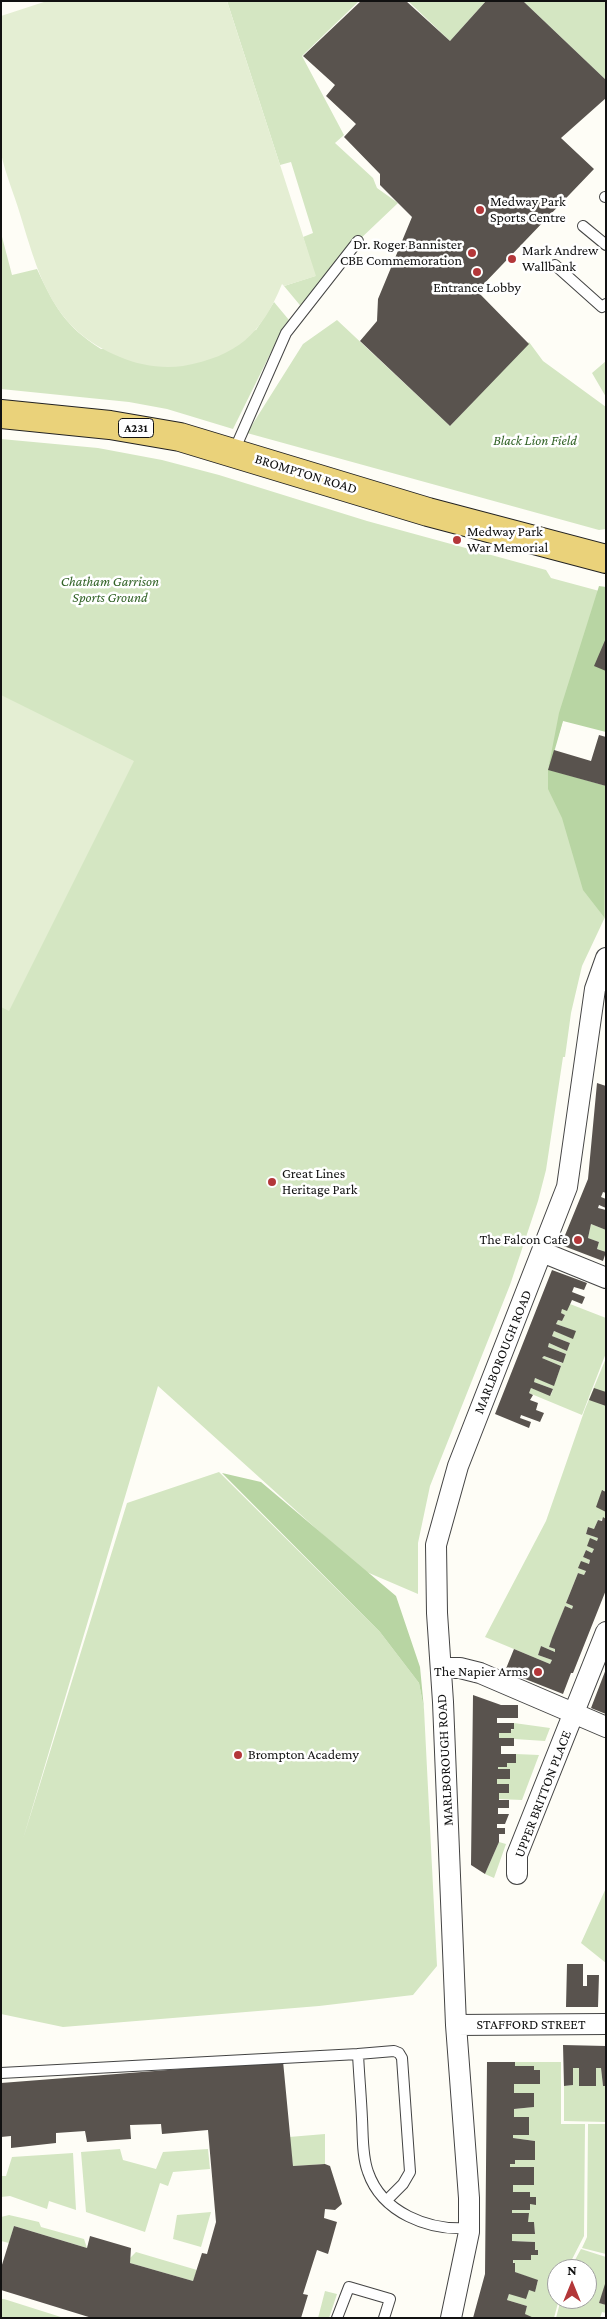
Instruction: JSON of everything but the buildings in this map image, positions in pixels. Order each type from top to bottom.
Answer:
[{"type":"main road","name":"BROMPTON ROAD","points":[[1,414],[137,428],[233,452],[428,512],[606,559]]},
{"type":"street","name":"MARLBOROUGH ROAD","points":[[451,2318],[457,2296],[468,2228],[470,2198],[456,2025],[441,1668],[435,1573],[438,1534],[460,1461],[567,1186],[595,989],[606,958]]},
{"type":"street","points":[[542,1252],[606,1278]]},
{"type":"street","name":"UPPER BRITTON PLACE","points":[[517,1874],[517,1855],[606,1632]]},
{"type":"street","points":[[441,1668],[456,1667],[476,1672],[606,1727]]},
{"type":"street","name":"STAFFORD STREET","points":[[456,2025],[606,2024]]},
{"type":"lane","points":[[583,226],[606,246]]},
{"type":"lane","points":[[233,452],[286,333],[358,241]]},
{"type":"lane","points":[[556,265],[605,308]]},
{"type":"lane","points":[[1,2072],[396,2052],[402,2058],[410,2172],[404,2184],[387,2200]]},
{"type":"lane","points":[[358,2054],[366,2164],[372,2181],[387,2200],[402,2213],[414,2220],[449,2228],[468,2228]]},
{"type":"lane","points":[[338,2318],[349,2287],[390,2299],[384,2318]]},
{"type":"green space","points":[[47,1],[227,1],[316,276],[284,286],[282,284],[274,302],[256,330],[233,349],[202,362],[183,366],[158,367],[135,362],[120,357],[97,345],[78,332],[64,317],[52,299],[34,260],[1,153],[1,16]]},
{"type":"green space","points":[[227,1],[359,1],[302,56],[344,135],[335,143],[373,178],[377,188],[398,203],[358,241],[304,310],[284,286],[315,276],[303,237],[313,233],[291,162],[280,165]]},
{"type":"green space","points":[[408,1],[486,1],[450,41]]},
{"type":"green space","points":[[523,1],[606,1],[606,80]]},
{"type":"green space","points":[[1,233],[12,275],[37,269],[62,315],[78,332],[101,349],[256,330],[274,302],[289,320],[284,326],[233,429],[167,409],[129,402],[1,389]]},
{"type":"green space","name":"Black Lion Field","points":[[337,320],[450,426],[529,342],[543,361],[606,407],[606,529],[599,530],[247,433],[303,344]]},
{"type":"green space","points":[[606,361],[606,397],[592,373]]},
{"type":"green space","name":"Great Lines Heritage Park","points":[[1,439],[98,448],[162,460],[219,475],[367,521],[546,570],[551,578],[603,592],[548,769],[606,786],[606,915],[582,966],[571,1013],[546,1170],[538,1201],[510,1285],[430,1486],[418,1543],[418,1594],[362,1570],[158,1386],[23,1839],[127,1503],[219,1472],[380,1632],[419,1683],[424,1709],[437,1966],[413,1995],[319,2006],[63,2027],[1,2014]]},
{"type":"green space","points":[[599,586],[606,587],[606,732],[563,721],[549,770],[606,786],[604,917],[583,890],[562,818],[548,789],[548,770],[559,713]]},
{"type":"green space","points":[[1,695],[134,761],[9,1011],[1,1007]]},
{"type":"green space","points":[[591,1224],[606,1230],[606,1252],[597,1249],[599,1242],[588,1238]]},
{"type":"green space","points":[[570,1304],[606,1318],[606,1353],[582,1415],[529,1393],[531,1388],[551,1395],[553,1389],[534,1382],[535,1378],[554,1385],[561,1366],[542,1358],[544,1356],[562,1363],[566,1354],[548,1347],[549,1343],[567,1351],[570,1343],[552,1336],[554,1331],[573,1338],[575,1331],[556,1324],[558,1320],[562,1321],[565,1315],[561,1313],[562,1309]]},
{"type":"green space","points":[[606,1358],[606,1492],[603,1490],[606,1519],[598,1520],[594,1529],[588,1527],[586,1534],[598,1538],[597,1541],[590,1539],[594,1549],[592,1553],[586,1550],[583,1557],[590,1560],[584,1575],[578,1573],[566,1603],[573,1606],[572,1609],[565,1606],[549,1647],[555,1649],[555,1652],[541,1646],[538,1655],[552,1660],[550,1664],[485,1637],[546,1521],[585,1409]]},
{"type":"green space","points":[[222,1473],[261,1482],[396,1596],[420,1667],[424,1709],[419,1683],[380,1632]]},
{"type":"green space","points":[[514,1723],[550,1728],[545,1741],[499,1738],[499,1733],[514,1729]]},
{"type":"green space","points":[[516,1754],[539,1755],[522,1800],[499,1799],[499,1793],[509,1793],[509,1785],[497,1784],[497,1779],[510,1779],[510,1770],[498,1769],[498,1767],[507,1767],[507,1763],[516,1763]]},
{"type":"green space","points":[[499,1842],[506,1844],[494,1878],[485,1874]]},
{"type":"green space","points":[[606,1888],[606,1963],[581,1943]]},
{"type":"green space","points":[[515,2062],[561,2062],[561,2124],[585,2124],[584,2236],[572,2259],[547,2259],[547,2309],[556,2309],[554,2318],[531,2318],[525,2314],[527,2306],[507,2300],[509,2294],[529,2290],[535,2291],[538,2281],[515,2272],[513,2260],[531,2260],[531,2255],[538,2254],[538,2250],[535,2250],[535,2242],[512,2241],[512,2234],[535,2234],[534,2222],[528,2222],[528,2213],[512,2213],[512,2210],[530,2210],[530,2204],[536,2204],[536,2197],[530,2197],[530,2193],[513,2192],[513,2185],[534,2185],[534,2167],[510,2167],[510,2164],[515,2160],[535,2160],[535,2141],[513,2138],[513,2135],[529,2117],[514,2117],[514,2109],[534,2107],[534,2093],[514,2093],[514,2084],[540,2084],[540,2071],[515,2066]]},
{"type":"green space","points":[[573,2068],[579,2068],[596,2085],[596,2068],[601,2068],[603,2086],[606,2086],[606,2122],[564,2121],[564,2086],[573,2085]]},
{"type":"green space","points":[[588,2124],[606,2124],[606,2254],[582,2248],[587,2237]]},
{"type":"green space","points":[[325,2134],[325,2164],[293,2166],[289,2137]]},
{"type":"green space","points":[[120,2149],[123,2160],[156,2169],[163,2152],[208,2149],[210,2169],[173,2172],[168,2186],[160,2183],[145,2232],[86,2212],[81,2152]]},
{"type":"green space","points":[[73,2153],[76,2210],[49,2201],[47,2209],[10,2196],[1,2197],[1,2176],[6,2176],[12,2157]]},
{"type":"green space","points":[[211,2212],[201,2247],[173,2239],[177,2215]]},
{"type":"green space","points":[[9,2215],[39,2222],[41,2227],[84,2239],[87,2248],[14,2226],[9,2243],[1,2241],[1,2217]]},
{"type":"green space","points":[[581,2249],[606,2257],[606,2287],[599,2303],[606,2305],[606,2313],[602,2312],[600,2318],[556,2318],[558,2309],[597,2309],[597,2259],[576,2259]]},
{"type":"green space","points":[[136,2252],[197,2270],[193,2281],[130,2263],[130,2258]]},
{"type":"green space","points":[[325,2291],[337,2294],[329,2318],[318,2318]]},
{"type":"green space","points":[[1,2299],[4,2299],[64,2318],[1,2318]]},
{"type":"place","name":"Medway Park Sports Centre","points":[[480,210]]},
{"type":"place","name":"Dr. Roger Bannister CBE Commemoration","points":[[472,253]]},
{"type":"place","name":"Mark Andrew Wallbank","points":[[512,259]]},
{"type":"place","name":"Entrance Lobby","points":[[477,272]]},
{"type":"place","name":"Medway Park War Memorial","points":[[457,540]]},
{"type":"place","name":"Great Lines Heritage Park","points":[[272,1182]]},
{"type":"place","name":"The Falcon Cafe","points":[[578,1240]]},
{"type":"place","name":"The Napier Arms","points":[[538,1672]]},
{"type":"place","name":"Brompton Academy","points":[[238,1755]]},
{"type":"park label","name":"Chatham Garrison Sports Ground","points":[[110,590]]}]
